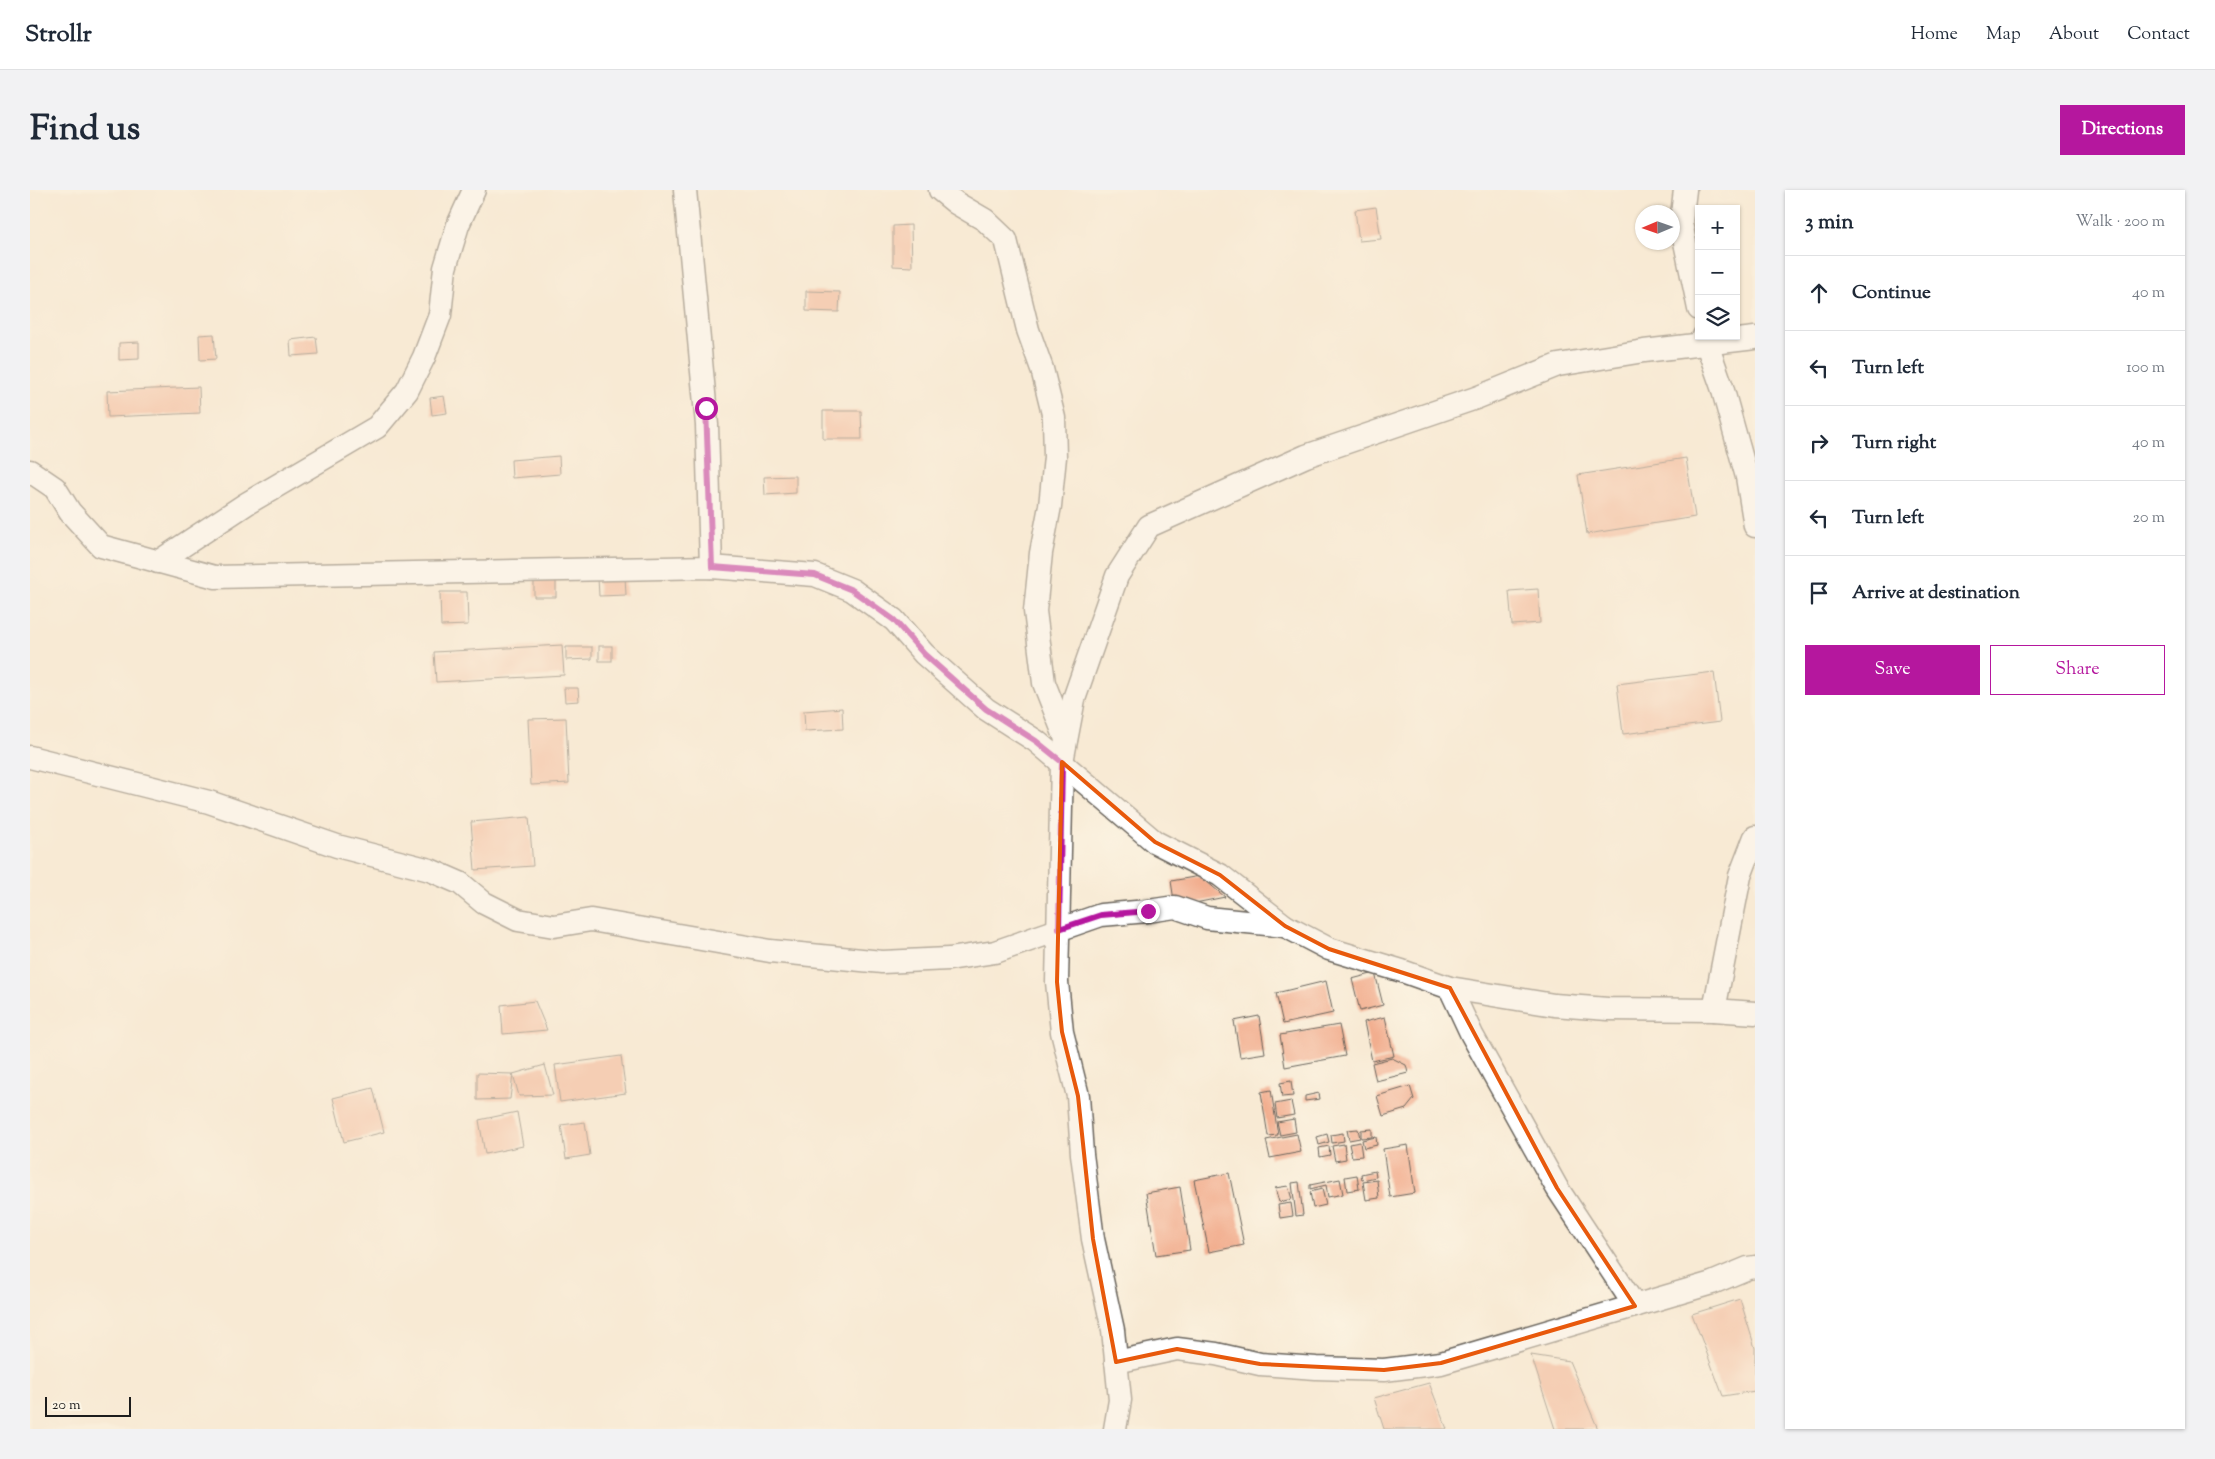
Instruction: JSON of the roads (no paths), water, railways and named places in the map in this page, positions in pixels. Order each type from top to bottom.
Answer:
[{"type":"street","points":[[158,562],[246,504],[378,427],[407,391],[424,357],[440,315],[445,268],[458,225],[474,190]]},
{"type":"street","points":[[685,190],[708,426],[712,567]]},
{"type":"street","points":[[940,190],[956,203],[985,220],[1006,240],[1028,330],[1042,369],[1054,418],[1054,457],[1050,506],[1041,553],[1035,611],[1044,683],[1066,740]]},
{"type":"street","points":[[1685,190],[1681,223],[1696,295]]},
{"type":"street","points":[[1740,339],[1755,338]]},
{"type":"street","points":[[1115,1429],[1120,1400],[1113,1330],[1093,1238],[1082,1154],[1078,1096],[1062,1032],[1057,982],[1062,762],[1074,699],[1117,576],[1149,526],[1306,456],[1476,398],[1558,365],[1705,340],[1722,387],[1747,477],[1755,526]]},
{"type":"street","points":[[30,471],[55,488],[70,512],[101,546],[215,577],[712,567],[815,575],[852,590],[894,620],[924,654],[986,709],[1036,741],[1155,842],[1220,875],[1285,926],[1329,949],[1450,988],[1554,1005],[1608,1009],[1714,1010],[1755,1013]]},
{"type":"street","points":[[30,757],[209,802],[337,846],[430,870],[460,883],[484,902],[518,920],[554,926],[591,920],[770,951],[882,962],[949,959],[994,952],[1101,915],[1175,907],[1207,918],[1285,926]]},
{"type":"street","points":[[1714,1010],[1740,876],[1755,836]]},
{"type":"street","points":[[1450,988],[1472,1035],[1557,1188],[1635,1306]]},
{"type":"street","points":[[1116,1362],[1177,1348],[1260,1364],[1384,1370],[1441,1363],[1712,1283],[1748,1268],[1755,1267]]}]
